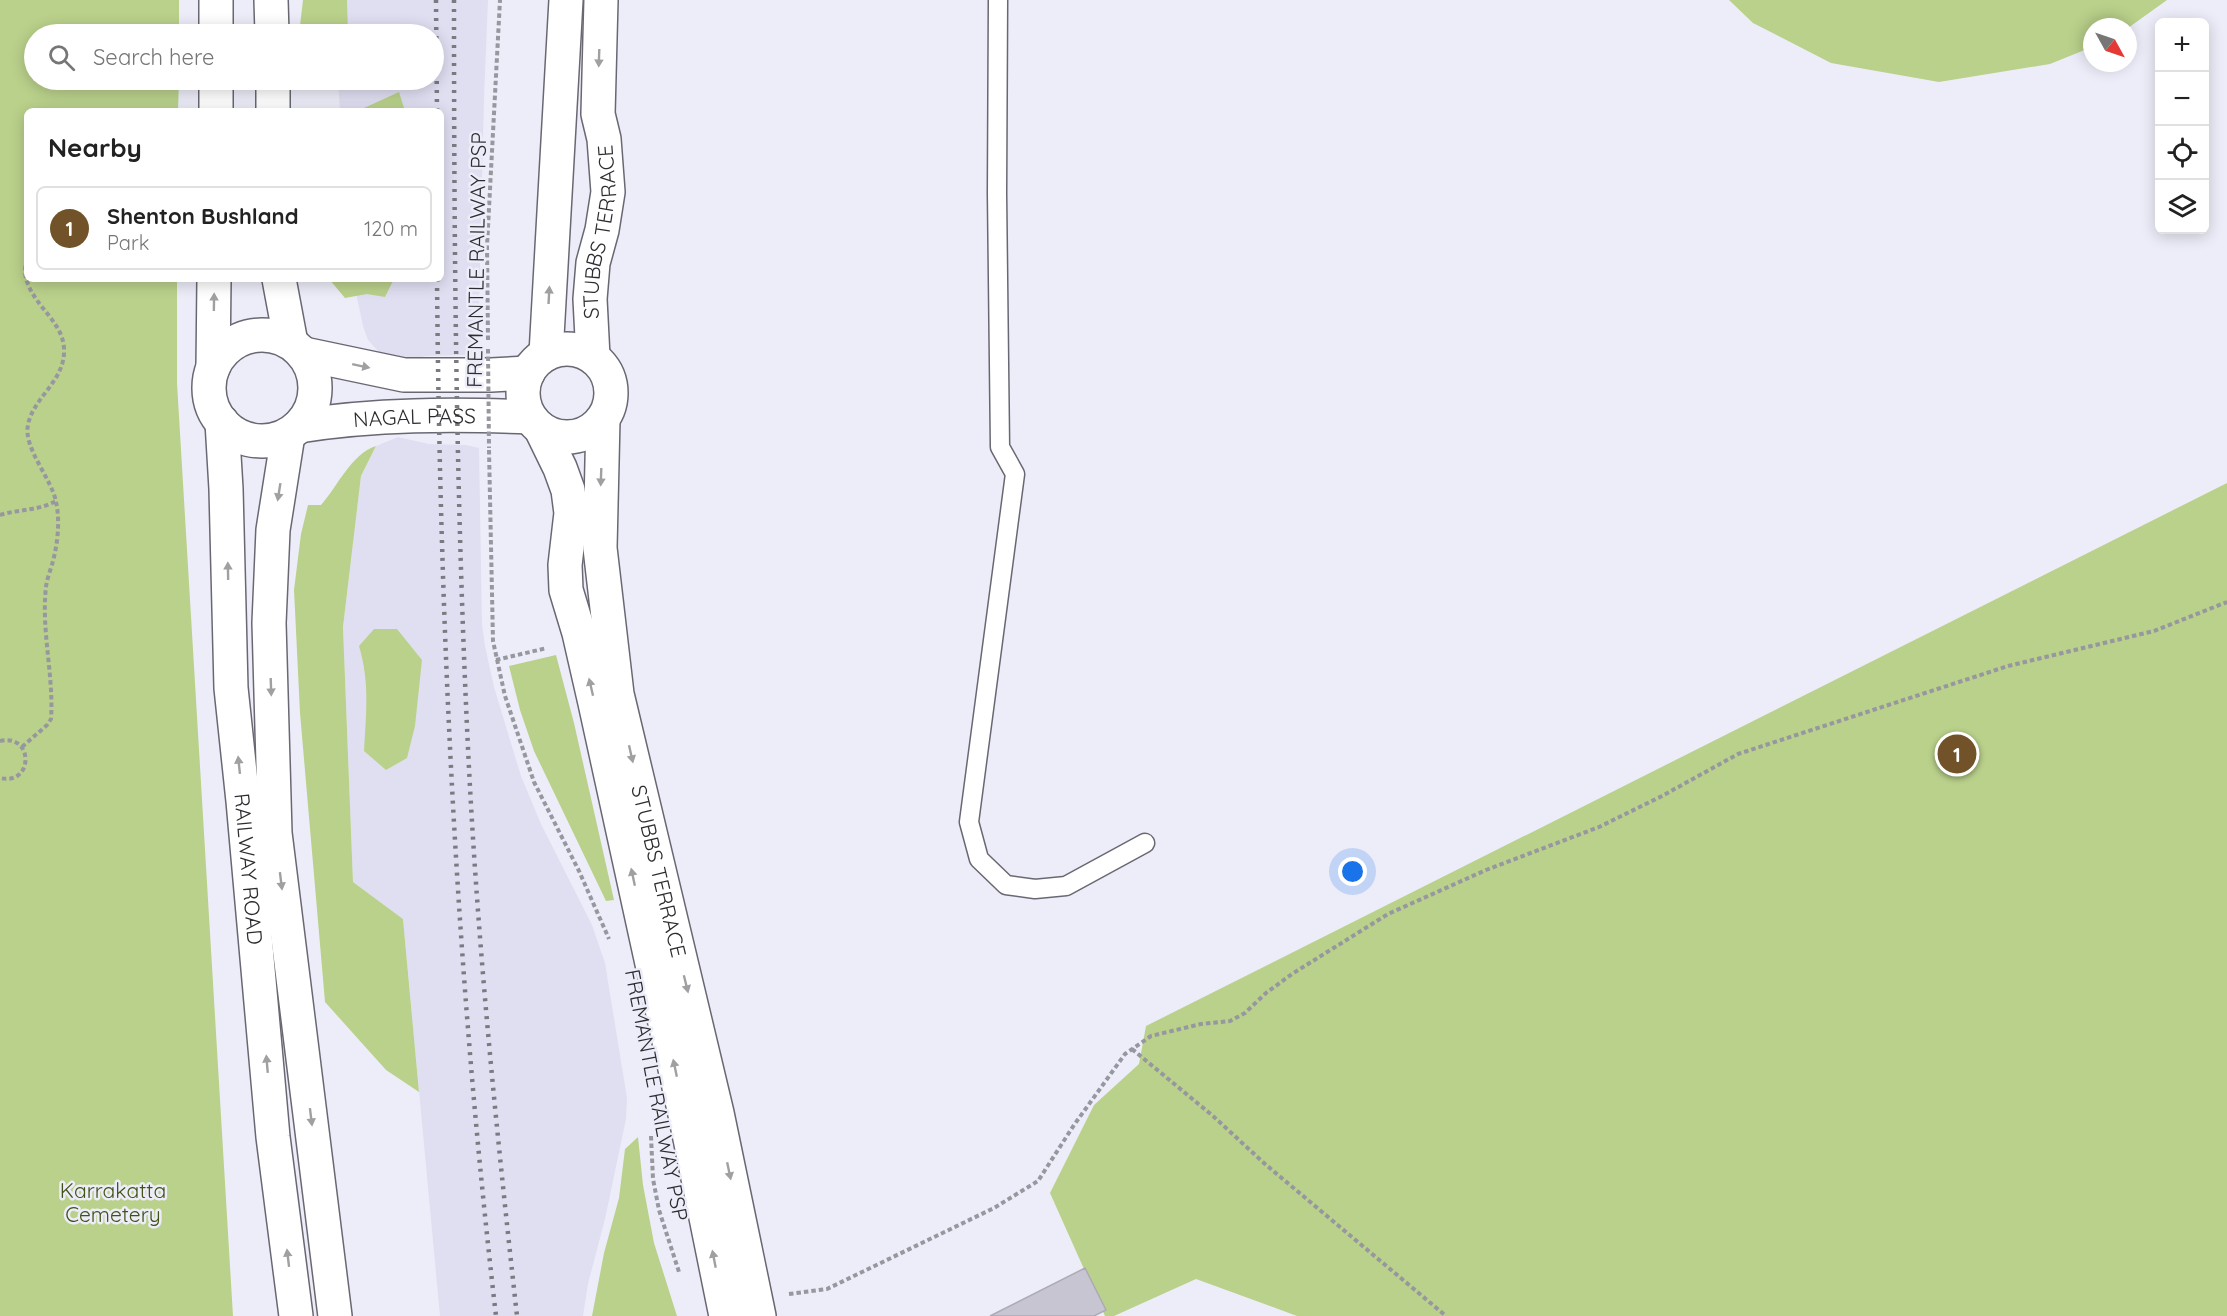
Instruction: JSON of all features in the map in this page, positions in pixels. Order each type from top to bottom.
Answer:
[{"type":"main road","points":[[216,0],[216,24]]},
{"type":"main road","points":[[271,0],[272,24]]},
{"type":"main road","points":[[537,363],[570,348],[593,357],[606,372],[611,393],[609,406],[603,419],[593,429],[581,435],[567,437],[553,435],[535,423],[523,403],[523,387],[537,363],[566,0]]},
{"type":"main road","name":"STUBBS TERRACE","points":[[593,357],[590,299],[593,263],[602,230],[608,192],[604,139],[598,114],[601,0]]},
{"type":"main road","points":[[216,90],[216,108]]},
{"type":"main road","points":[[273,90],[273,108]]},
{"type":"main road","points":[[213,368],[214,282]]},
{"type":"main road","points":[[280,282],[298,348],[312,368],[315,383],[314,399],[309,413],[294,430],[271,440],[253,440],[236,434],[222,422],[214,410],[209,382],[213,368],[221,354],[246,337],[262,334],[277,336],[298,348]]},
{"type":"main road","name":"NAGAL PASS","points":[[298,348],[404,375],[491,375],[537,363]]},
{"type":"main road","name":"NAGAL PASS","points":[[294,430],[345,418],[410,415],[535,423]]},
{"type":"main road","name":"STUBBS TERRACE","points":[[603,419],[600,548],[617,694],[717,1113],[758,1307]]},
{"type":"main road","name":"RAILWAY ROAD","points":[[222,422],[231,688],[273,1137],[296,1316]]},
{"type":"main road","name":"STUBBS TERRACE","points":[[535,423],[560,468],[568,490],[571,513],[565,565],[566,590],[579,633],[595,703],[686,1119],[726,1316]]},
{"type":"main road","name":"RAILWAY ROAD","points":[[294,430],[273,530],[269,623],[275,833],[335,1316]]},
{"type":"lane","points":[[998,0],[999,447],[1015,474],[969,822],[980,859],[1006,885],[1035,889],[1066,886],[1145,843]]},
{"type":"path","name":"FREMANTLE RAILWAY PSP","points":[[500,0],[487,246],[493,641],[505,696],[534,782],[579,871],[610,942]]},
{"type":"path","points":[[22,747],[51,719],[45,610],[46,585],[54,559],[58,529],[56,501],[30,443],[27,427],[32,414],[61,370],[64,350],[61,331],[34,298],[27,282]]},
{"type":"path","points":[[0,515],[37,509],[56,501]]},
{"type":"path","points":[[758,1307],[827,1289],[994,1208],[1038,1181],[1125,1053],[1151,1036],[1200,1024],[1230,1021],[1245,1013],[1266,993],[1292,974],[1388,914],[1486,870],[1599,827],[1662,796],[1738,754],[2008,666],[2154,631],[2227,602]]},
{"type":"path","points":[[496,660],[553,647]]},
{"type":"path","points":[[0,741],[10,740],[22,747],[26,760],[21,772],[10,779],[0,778]]},
{"type":"path","points":[[1132,1048],[1213,1116],[1273,1171],[1446,1316]]},
{"type":"path","name":"FREMANTLE RAILWAY PSP","points":[[651,1126],[653,1179],[659,1210],[680,1274]]},
{"type":"shaded area","points":[[335,0],[488,0],[478,350],[465,355],[427,356],[399,361],[378,351],[368,340],[363,326],[354,282],[444,282],[444,108],[340,108],[339,90],[444,90],[444,24],[336,24]]},
{"type":"shaded area","points":[[398,437],[429,444],[466,445],[479,448],[482,624],[494,687],[521,776],[541,824],[592,925],[605,963],[627,1098],[626,1119],[605,1219],[588,1284],[583,1316],[440,1316],[403,919],[353,882],[343,627],[361,476],[376,446]]},
{"type":"green space","name":"Karrakatta Cemetery","points":[[0,0],[179,0],[179,24],[24,24],[24,90],[179,90],[178,108],[24,108],[24,282],[177,282],[177,383],[233,1316],[0,1316]]},
{"type":"green space","points":[[303,0],[347,0],[348,24],[300,24]]},
{"type":"green space","points":[[1729,0],[2167,0],[2137,22],[2137,18],[2083,18],[2083,51],[2050,64],[1939,82],[1831,63],[1753,23]]},
{"type":"green space","points":[[399,92],[404,108],[364,108]]},
{"type":"green space","points":[[332,282],[392,282],[385,297],[367,294],[345,298]]},
{"type":"green space","points":[[376,446],[361,476],[343,627],[353,882],[403,919],[419,1092],[386,1070],[325,1002],[300,713],[294,590],[301,534],[308,505],[321,505],[352,463],[367,450]]},
{"type":"green space","points":[[2227,483],[2227,1316],[1297,1316],[1196,1279],[1114,1316],[1105,1316],[1050,1193],[1094,1105],[1139,1064],[1146,1026]]},
{"type":"green space","points":[[374,629],[397,629],[422,660],[415,726],[407,758],[386,770],[364,751],[366,685],[359,646]]},
{"type":"green space","points":[[556,655],[574,723],[614,900],[606,901],[534,751],[520,710],[509,666]]},
{"type":"green space","points":[[638,1137],[643,1185],[654,1243],[677,1316],[592,1316],[604,1253],[619,1198],[625,1149]]},
{"type":"building","points":[[1085,1268],[1106,1310],[1094,1316],[990,1316]]},
{"type":"railway","points":[[436,0],[436,24]]},
{"type":"railway","points":[[454,0],[457,374],[468,748],[476,890],[488,1032],[517,1316]]},
{"type":"railway","points":[[437,90],[437,108]]},
{"type":"railway","points":[[437,282],[442,539],[453,798],[470,1058],[496,1316]]},
{"type":"place","name":"Shenton Bushland","points":[[1957,754]]}]
